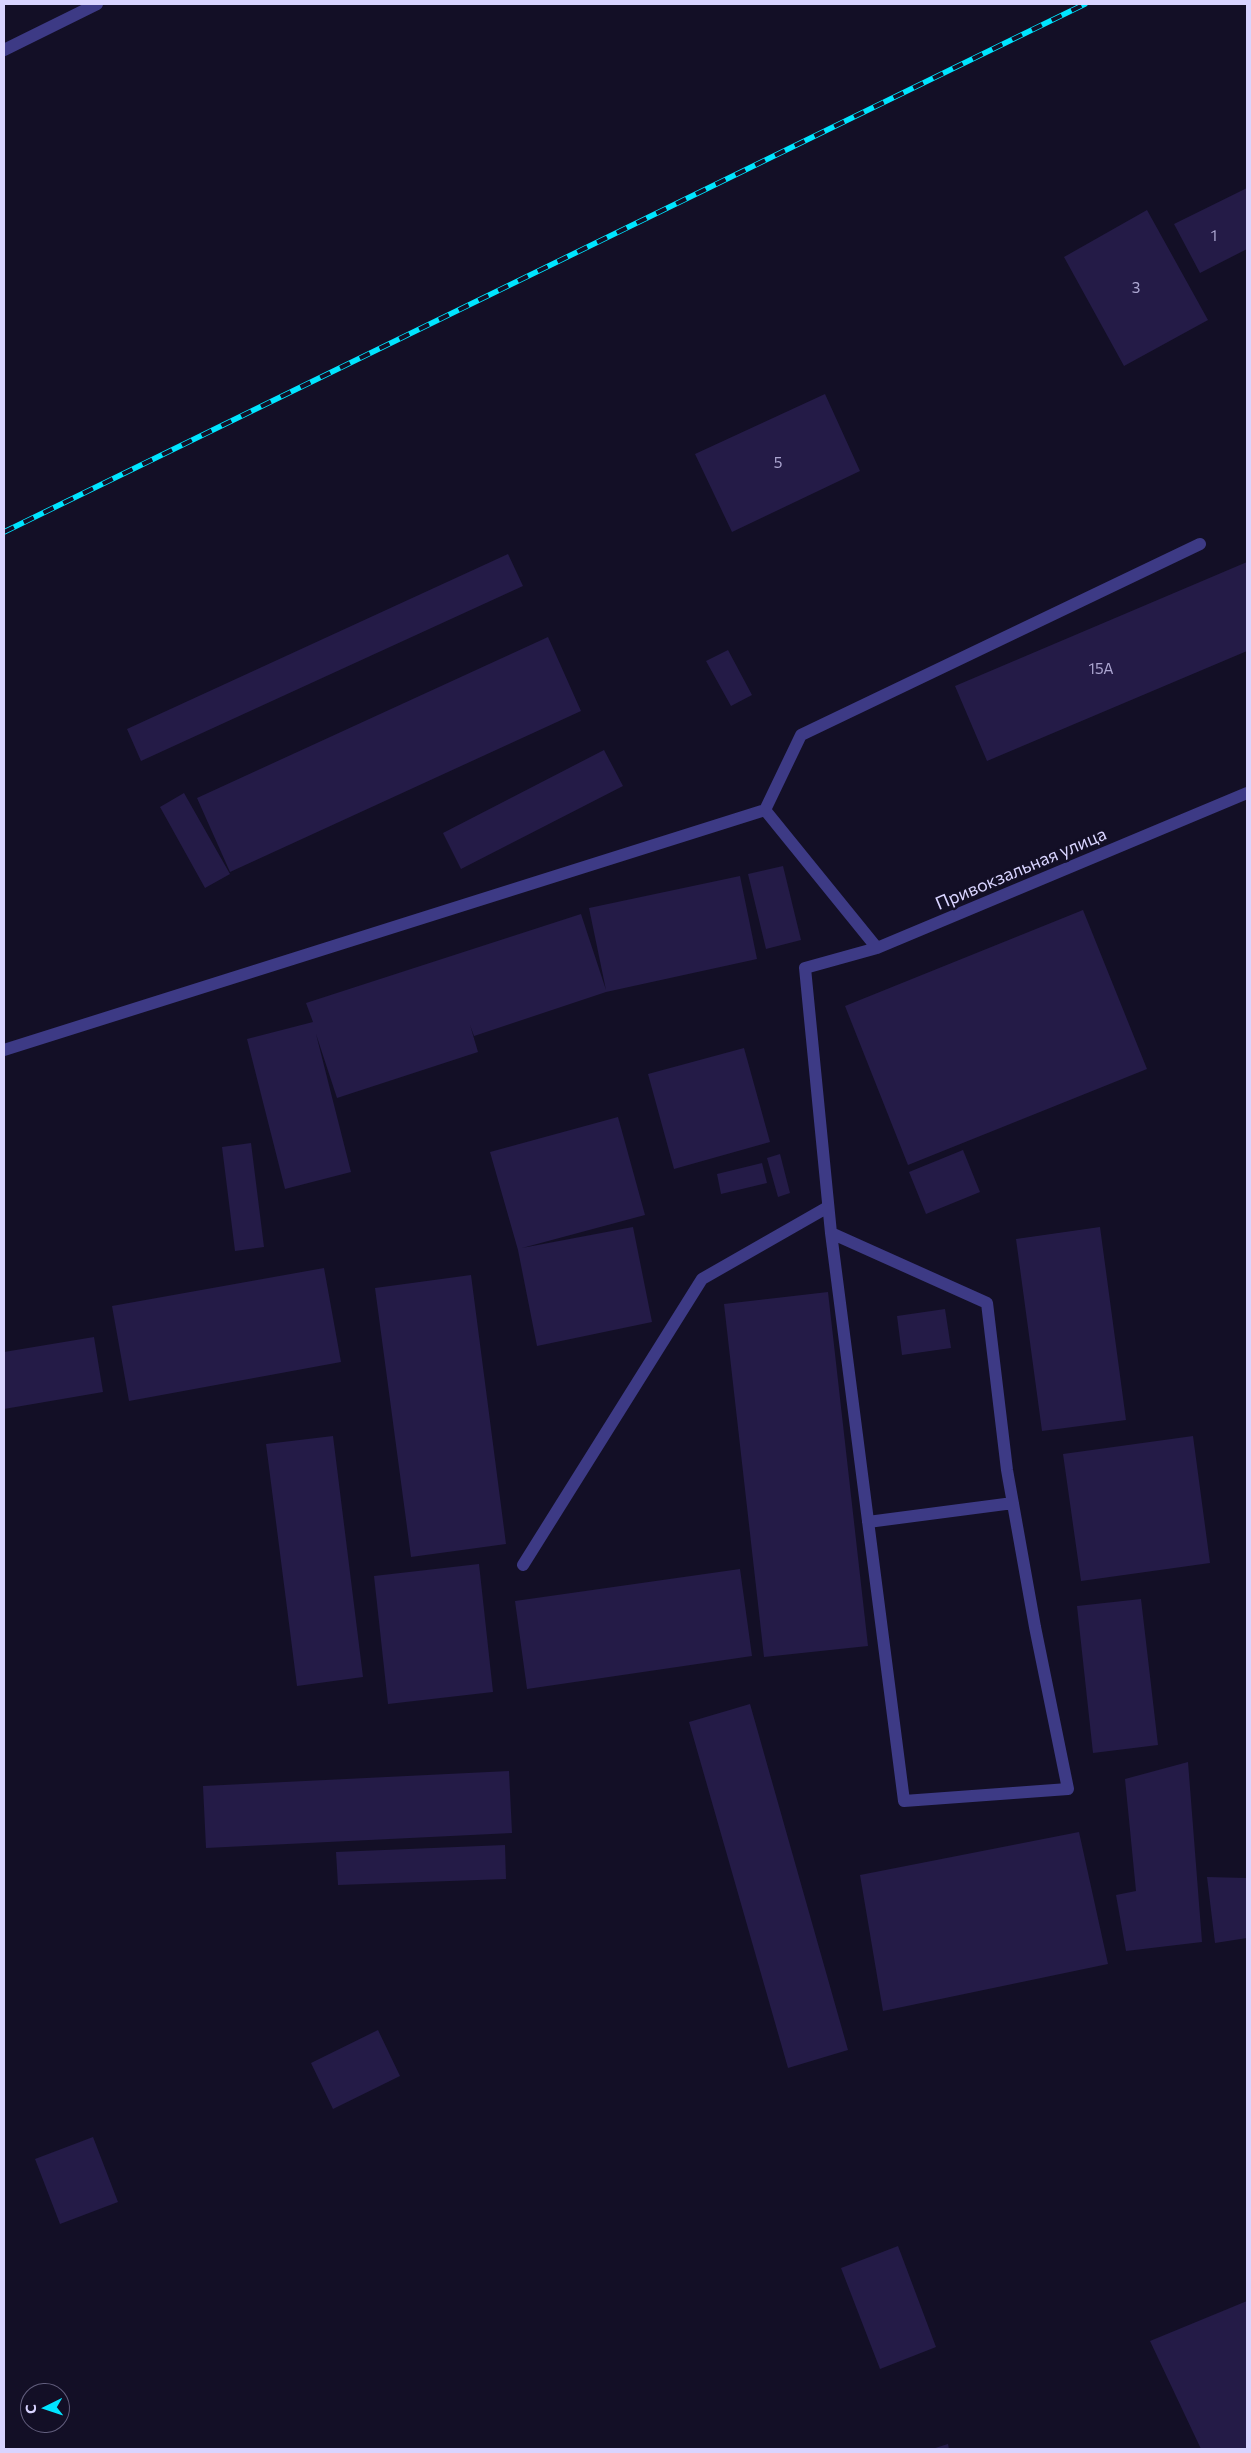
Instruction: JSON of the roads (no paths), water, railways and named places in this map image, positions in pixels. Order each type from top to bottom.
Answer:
[{"type":"street","points":[[4,50],[97,4]]},
{"type":"street","points":[[4,1050],[765,810],[801,735],[1200,544]]},
{"type":"street","name":"Привокзальная улица","points":[[828,1207],[804,968],[876,948],[1247,793]]},
{"type":"street","points":[[765,810],[876,948]]},
{"type":"street","points":[[523,1565],[702,1279],[828,1207],[831,1233],[904,1801],[1068,1789],[1035,1627],[1007,1470],[986,1303],[831,1233]]},
{"type":"street","points":[[868,1522],[1013,1503]]},
{"type":"railway","points":[[4,532],[1085,4]]}]
